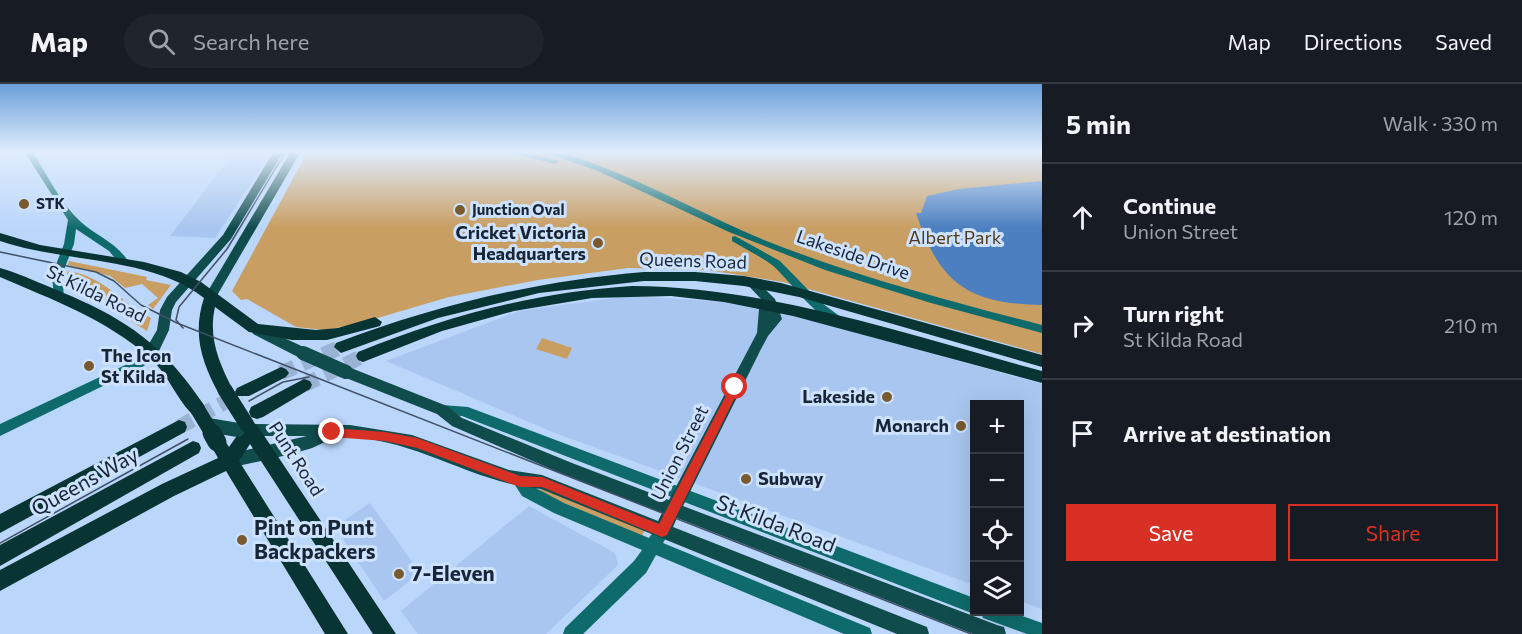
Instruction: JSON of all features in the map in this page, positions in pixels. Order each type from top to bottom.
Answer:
[{"type":"highway","name":"St Kilda Road","points":[[0,237],[24,246],[66,255],[123,261],[189,280],[238,319],[258,331]]},
{"type":"highway","name":"St Kilda Road","points":[[0,272],[131,331],[153,349],[178,377],[207,425]]},
{"type":"highway","points":[[258,331],[306,337],[328,336],[440,302],[523,284],[587,275],[644,273],[657,275]]},
{"type":"highway","name":"Queens Road","points":[[341,347],[431,314],[487,300],[567,286],[657,275],[751,282],[803,293],[1042,361]]},
{"type":"highway","name":"Queens Road","points":[[363,356],[457,320],[562,298],[662,291],[768,304],[1042,377]]},
{"type":"highway","name":"Punt Road","points":[[211,296],[207,314],[206,350],[210,363],[264,451],[385,634]]},
{"type":"highway","points":[[243,392],[281,373]]},
{"type":"highway","points":[[0,581],[168,490],[229,461],[248,424],[304,385]]},
{"type":"highway","points":[[207,425],[337,634]]},
{"type":"highway","name":"Queens Way","points":[[0,524],[179,427]]},
{"type":"highway","name":"Queens Way","points":[[0,556],[193,448]]},
{"type":"main road","points":[[153,349],[164,330],[169,303],[227,237],[263,177]]},
{"type":"main road","points":[[211,296],[281,177]]},
{"type":"main road","points":[[751,282],[768,304]]},
{"type":"main road","name":"Union Street","points":[[662,531],[763,333],[776,319],[768,304]]},
{"type":"main road","name":"St Kilda Road","points":[[258,331],[346,372],[442,410],[457,422],[678,502],[705,520],[997,634]]},
{"type":"main road","points":[[207,425],[248,424],[308,428],[410,441],[520,482],[542,482],[920,634]]},
{"type":"main road","points":[[229,461],[264,451],[307,443],[332,432]]},
{"type":"street","points":[[45,177],[73,220],[92,237],[117,252],[123,261]]},
{"type":"street","name":"Lakeside Drive","points":[[621,177],[684,208],[827,267],[906,292],[1042,329]]},
{"type":"street","points":[[684,208],[702,223],[764,255],[789,276],[803,293],[839,322]]},
{"type":"street","points":[[59,297],[57,275],[66,255],[73,220]]},
{"type":"street","points":[[0,430],[140,363],[153,349]]},
{"type":"street","points":[[520,482],[527,491],[543,500],[652,548],[864,634]]},
{"type":"street","name":"St Kilda Road","points":[[678,502],[970,604]]},
{"type":"street","name":"Union Street","points":[[571,634],[640,567],[662,531]]},
{"type":"street","points":[[1000,616],[1042,632]]},
{"type":"shaded area","points":[[215,177],[255,177],[215,238],[170,236]]},
{"type":"shaded area","points":[[1042,181],[1042,305],[1016,304],[976,294],[960,285],[946,273],[925,237],[916,213],[921,213],[927,196],[959,189]]},
{"type":"shaded area","points":[[628,296],[747,303],[1042,384],[1042,609],[1024,602],[1024,400],[970,400],[970,584],[555,433],[386,361],[519,311]]},
{"type":"shaded area","name":"7-Eleven","points":[[370,503],[420,573],[384,601],[335,527]]},
{"type":"shaded area","points":[[529,506],[615,553],[618,565],[546,634],[418,634],[401,611]]},
{"type":"green space","name":"Albert Park","points":[[294,177],[1042,177],[1042,354],[783,282],[708,270],[628,268],[538,280],[449,297],[354,325],[324,330],[296,327],[247,299],[241,300],[232,291]]},
{"type":"green space","points":[[69,261],[147,277],[146,280],[171,285],[153,309],[148,305],[158,298],[142,284],[125,288],[110,276],[68,265]]},
{"type":"green space","points":[[69,271],[93,279],[151,318],[147,331],[134,323],[115,305],[68,284],[65,275]]},
{"type":"green space","points":[[542,338],[572,348],[567,359],[536,349]]},
{"type":"green space","points":[[542,488],[645,530],[642,536],[538,492]]},
{"type":"tunnel","points":[[281,373],[341,347]]},
{"type":"tunnel","points":[[304,385],[363,356]]},
{"type":"tunnel","points":[[179,427],[240,394]]},
{"type":"tram line","points":[[179,324],[176,320],[179,307],[227,249],[271,177]]},
{"type":"tram line","points":[[0,252],[96,272],[114,281],[141,305],[179,324]]},
{"type":"tram line","points":[[179,324],[971,634]]},
{"type":"tram line","points":[[179,324],[183,328]]},
{"type":"tram line","points":[[249,401],[283,382],[309,377]]},
{"type":"tram line","points":[[0,543],[188,439]]},
{"type":"place","name":"STK","points":[[24,204]]},
{"type":"place","name":"Junction Oval","points":[[460,210]]},
{"type":"place","name":"Cricket Victoria Headquarters","points":[[598,243]]},
{"type":"place","name":"The Icon St Kilda","points":[[89,366]]},
{"type":"place","name":"Lakeside","points":[[887,397]]},
{"type":"place","name":"Monarch","points":[[961,426]]},
{"type":"place","name":"Subway","points":[[746,479]]},
{"type":"place","name":"Pint on Punt Backpackers","points":[[242,540]]},
{"type":"place","name":"7-Eleven","points":[[399,574]]},
{"type":"route","points":[[332,432],[403,439],[417,443],[520,482],[542,482],[662,531],[735,387]]}]
